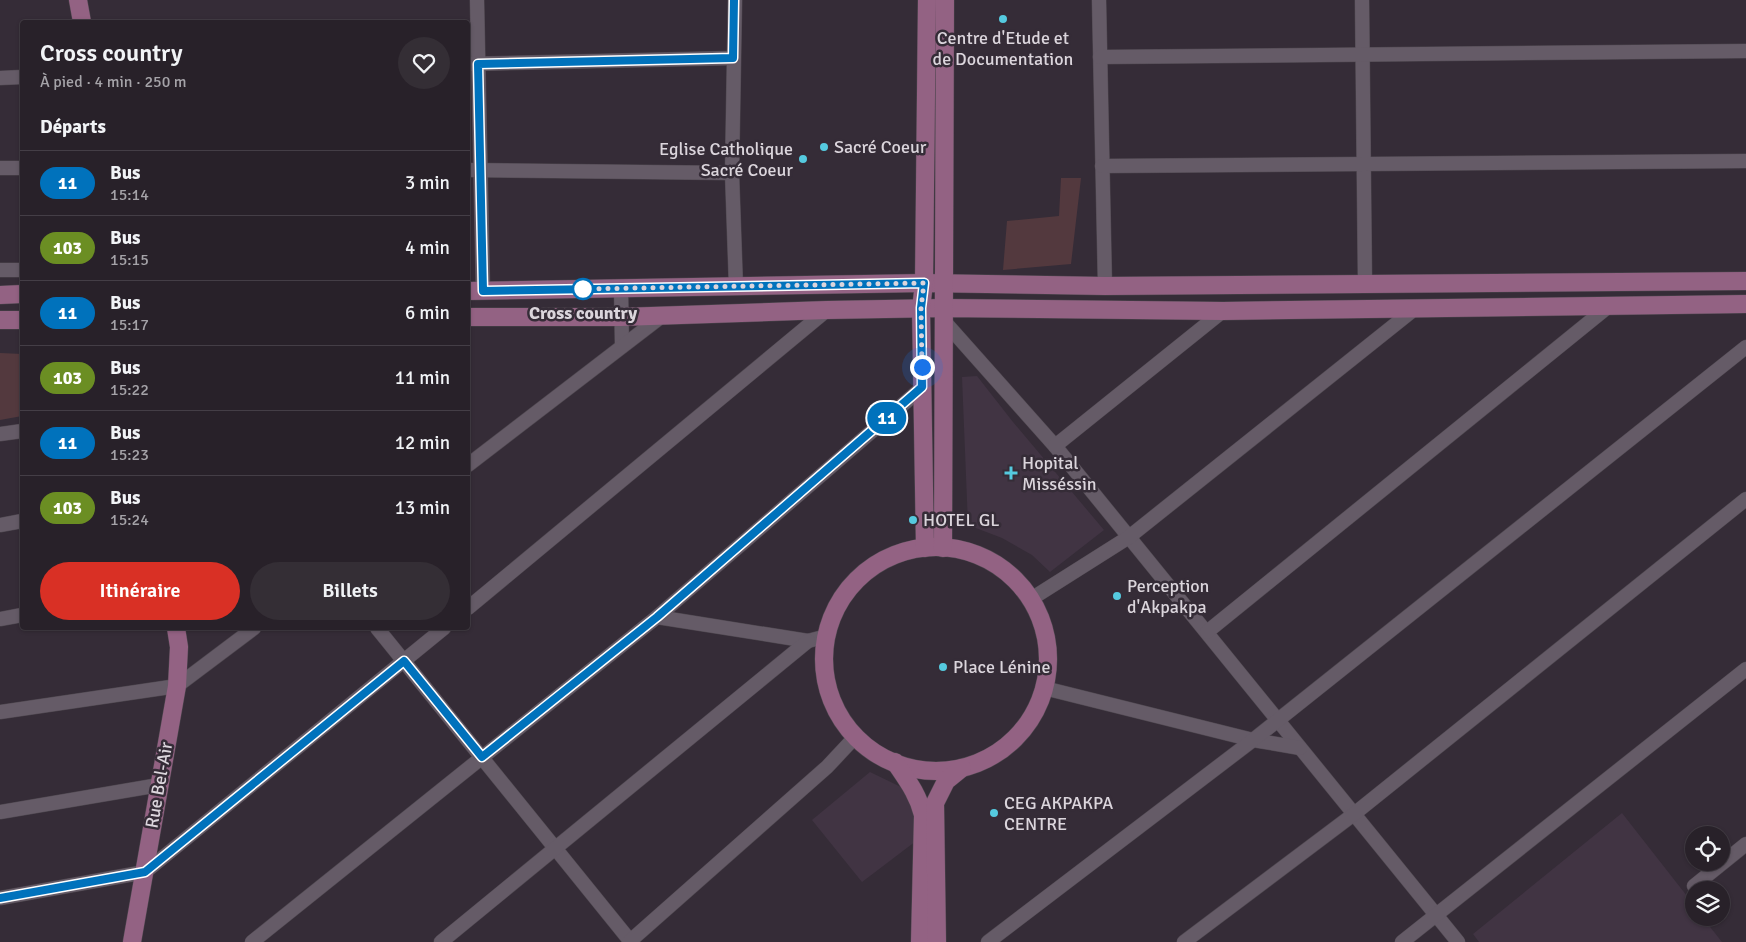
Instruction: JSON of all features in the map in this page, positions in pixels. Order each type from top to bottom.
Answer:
[{"type":"main road","points":[[78,0],[82,20]]},
{"type":"main road","points":[[927,0],[924,283],[921,308],[922,387],[934,548]]},
{"type":"main road","points":[[934,548],[944,283],[945,0]]},
{"type":"main road","points":[[475,291],[924,283],[1105,286],[1746,281]]},
{"type":"main road","points":[[0,295],[20,294]]},
{"type":"main road","points":[[470,318],[621,317],[921,308],[943,314],[1746,304]]},
{"type":"main road","points":[[1704,305],[1746,310]]},
{"type":"main road","points":[[0,320],[20,320]]},
{"type":"main road","points":[[934,548],[972,553],[992,562],[1018,582],[1031,599],[1041,620],[1047,642],[1047,673],[1044,688],[1033,714],[1016,737],[989,757],[964,766],[936,770],[914,768],[895,762],[877,753],[856,736],[840,715],[829,690],[824,663],[827,636],[839,604],[852,585],[874,566],[900,553],[934,548]]},
{"type":"main road","name":"Rue Bel-Air","points":[[132,942],[177,686],[179,648],[176,630]]},
{"type":"main road","points":[[895,762],[920,800],[923,815],[920,942]]},
{"type":"main road","points":[[937,942],[935,802],[946,781],[964,766]]},
{"type":"street","points":[[475,291],[473,64],[477,0]]},
{"type":"street","points":[[734,0],[732,173],[736,287]]},
{"type":"street","points":[[1100,0],[1105,286]]},
{"type":"street","points":[[1362,0],[1365,283]]},
{"type":"street","points":[[1100,57],[1746,51]]},
{"type":"street","points":[[473,64],[733,58]]},
{"type":"street","points":[[0,78],[20,78]]},
{"type":"street","points":[[1102,166],[1746,162]]},
{"type":"street","points":[[0,168],[20,168]]},
{"type":"street","points":[[474,170],[732,173]]},
{"type":"street","points":[[0,270],[20,270]]},
{"type":"street","points":[[621,288],[622,346]]},
{"type":"street","points":[[1207,632],[1609,306]]},
{"type":"street","points":[[1031,599],[1129,537],[1417,307]]},
{"type":"street","points":[[470,606],[827,310]]},
{"type":"street","points":[[1055,446],[1223,311]]},
{"type":"street","points":[[943,314],[1055,446],[1458,942]]},
{"type":"street","points":[[470,463],[662,316]]},
{"type":"street","points":[[988,942],[1254,740],[1746,346]]},
{"type":"street","points":[[252,942],[657,617],[922,387]]},
{"type":"street","points":[[0,434],[20,431]]},
{"type":"street","points":[[1184,942],[1354,814],[1746,499]]},
{"type":"street","points":[[0,525],[20,521]]},
{"type":"street","points":[[0,618],[20,615]]},
{"type":"street","points":[[657,617],[808,641],[827,636]]},
{"type":"street","points":[[0,712],[177,686],[251,630]]},
{"type":"street","points":[[379,630],[630,942],[827,767],[856,736]]},
{"type":"street","points":[[0,898],[145,872],[442,630]]},
{"type":"street","points":[[441,942],[808,641]]},
{"type":"street","points":[[1402,942],[1746,668]]},
{"type":"street","points":[[1044,688],[1254,740],[1300,748]]},
{"type":"street","points":[[0,812],[159,785]]},
{"type":"street","points":[[1700,881],[1746,844]]},
{"type":"shaded area","points":[[1061,178],[1081,178],[1071,264],[1003,270],[1007,221],[1059,216]]},
{"type":"shaded area","points":[[0,353],[20,354],[20,416],[0,420]]},
{"type":"shaded area","name":"Hopital Misséssin","points":[[977,376],[1104,530],[1050,572],[1032,555],[1002,538],[968,525],[962,377]]},
{"type":"shaded area","points":[[870,772],[901,787],[915,804],[916,841],[862,882],[812,820]]},
{"type":"shaded area","points":[[1622,813],[1685,894],[1685,926],[1709,926],[1722,942],[1479,942],[1473,934]]},
{"type":"bus line","name":"11","points":[[0,898],[145,872],[404,661],[482,757],[657,617],[922,387],[921,308],[924,283],[483,291],[478,64],[733,58],[734,0]]},
{"type":"place","name":"Centre d'Etude et de Documentation","points":[[1003,19]]},
{"type":"place","name":"Sacré Coeur","points":[[824,147]]},
{"type":"place","name":"Eglise Catholique Sacré Coeur","points":[[803,159]]},
{"type":"place","name":"Cross country","points":[[583,289]]},
{"type":"place","name":"Hopital Misséssin","points":[[1011,473]]},
{"type":"place","name":"HOTEL GL","points":[[913,520]]},
{"type":"place","name":"Perception d'Akpakpa","points":[[1117,596]]},
{"type":"place","name":"Place Lénine","points":[[943,667]]},
{"type":"place","name":"CEG AKPAKPA CENTRE","points":[[994,813]]},
{"type":"route","points":[[583,289],[924,283],[921,308],[922,367]]}]
